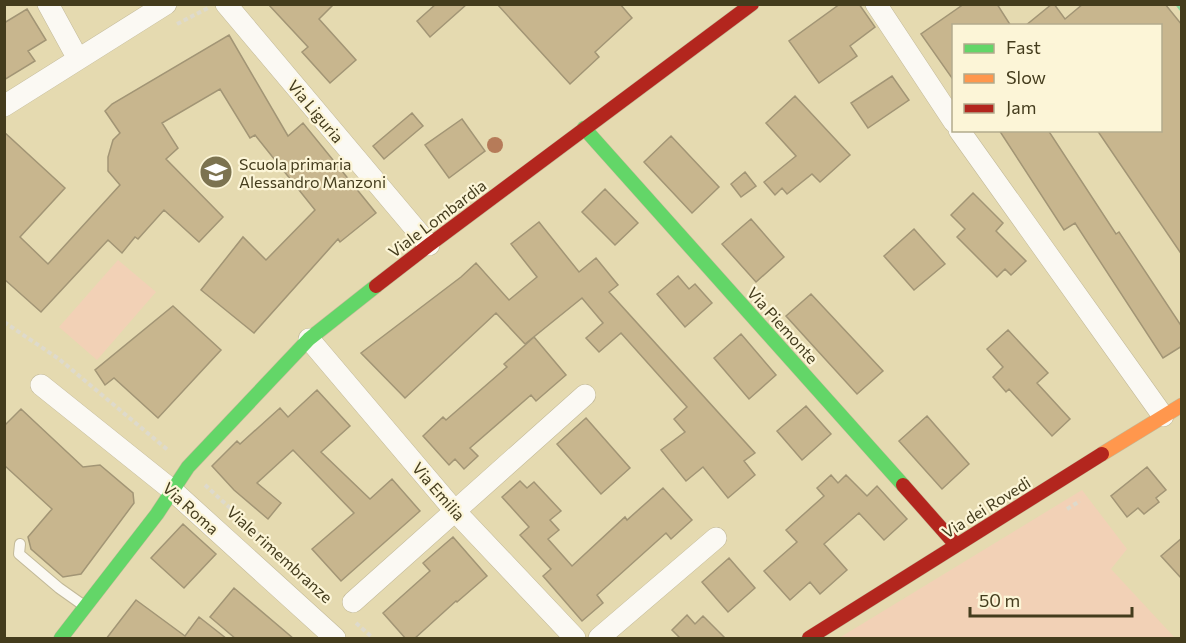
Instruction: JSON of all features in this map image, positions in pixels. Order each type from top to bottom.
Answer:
[{"type":"street","points":[[48,4],[78,58]]},
{"type":"street","points":[[4,106],[166,4]]},
{"type":"street","name":"Via Liguria","points":[[226,4],[429,245]]},
{"type":"street","name":"Viale Lombardia","points":[[61,639],[157,514],[188,467],[309,339],[429,245],[752,4]]},
{"type":"street","points":[[876,4],[952,119]]},
{"type":"street","name":"Via Piemonte","points":[[584,128],[956,545]]},
{"type":"street","points":[[960,132],[1163,416]]},
{"type":"street","name":"Via Emilia","points":[[309,339],[454,510],[575,639]]},
{"type":"street","name":"Via Roma","points":[[41,385],[172,490],[328,636]]},
{"type":"street","points":[[346,608],[585,395]]},
{"type":"street","name":"Via dei Rovedi","points":[[809,639],[1182,405]]},
{"type":"street","points":[[599,639],[716,538]]},
{"type":"lane","points":[[20,544],[19,554],[85,607]]},
{"type":"path","name":"Viale rimembranze","points":[[4,322],[59,359],[188,467],[210,491],[346,608],[373,639]]},
{"type":"shaded area","points":[[118,260],[156,292],[97,360],[59,327]]},
{"type":"shaded area","points":[[1082,490],[1127,549],[1111,569],[1175,638],[839,638]]},
{"type":"building","points":[[268,4],[334,4],[319,19],[356,60],[330,83],[302,52],[308,47]]},
{"type":"building","points":[[436,4],[467,4],[430,37],[417,21]]},
{"type":"building","points":[[497,4],[620,4],[632,18],[595,52],[599,57],[570,84]]},
{"type":"building","points":[[840,4],[859,4],[875,27],[850,46],[857,56],[819,83],[789,41]]},
{"type":"building","points":[[964,4],[997,4],[1010,24],[952,24],[952,78],[921,34]]},
{"type":"building","points":[[1052,4],[1065,19],[1083,4],[1165,4],[1182,25],[1182,255],[1098,132],[1162,132],[1162,24],[1027,24]]},
{"type":"building","points":[[27,9],[46,40],[28,51],[35,61],[4,80],[4,23]]},
{"type":"building","points":[[229,35],[288,136],[303,123],[376,213],[340,242],[338,239],[254,333],[201,290],[243,237],[266,260],[315,210],[255,135],[250,138],[220,89],[162,123],[178,148],[166,159],[223,217],[199,242],[164,210],[138,239],[135,237],[122,253],[108,240],[41,312],[4,279],[4,132],[65,188],[20,237],[48,264],[120,185],[108,171],[108,157],[113,140],[120,133],[105,111],[112,104]]},
{"type":"building","points":[[892,76],[909,100],[868,128],[851,103]]},
{"type":"building","points":[[795,96],[850,155],[820,182],[812,174],[787,194],[782,188],[775,195],[764,182],[796,156],[766,123]]},
{"type":"building","points":[[412,113],[423,126],[384,159],[373,146]]},
{"type":"building","points":[[462,119],[485,151],[449,178],[425,145]]},
{"type":"building","points":[[1000,132],[1049,132],[1116,234],[1119,232],[1182,327],[1182,346],[1163,358],[1075,223],[1064,230]]},
{"type":"building","points":[[671,136],[719,187],[692,213],[644,162]]},
{"type":"building","points":[[745,172],[756,186],[741,197],[731,184]]},
{"type":"building","points":[[605,189],[638,223],[615,245],[582,212]]},
{"type":"building","points":[[973,193],[1003,223],[996,231],[1026,261],[1011,275],[1005,269],[997,277],[957,237],[965,229],[951,215]]},
{"type":"building","points":[[751,219],[784,257],[756,282],[722,244]]},
{"type":"building","points":[[539,222],[579,272],[596,258],[618,285],[609,292],[755,453],[744,461],[755,475],[728,498],[703,467],[686,481],[661,450],[685,432],[674,419],[687,407],[621,333],[599,352],[586,338],[603,323],[582,298],[525,344],[496,313],[405,398],[361,353],[476,263],[509,300],[537,277],[511,244]]},
{"type":"building","points":[[914,229],[945,264],[914,290],[884,256]]},
{"type":"building","points":[[678,276],[689,289],[695,284],[712,303],[685,327],[657,294]]},
{"type":"building","points":[[811,294],[883,371],[857,394],[786,316]]},
{"type":"building","points":[[173,306],[221,350],[158,418],[114,378],[105,385],[95,370]]},
{"type":"building","points":[[1008,330],[1048,373],[1037,383],[1070,419],[1052,436],[1009,389],[1006,392],[993,377],[1003,367],[987,349]]},
{"type":"building","points":[[741,334],[776,375],[749,399],[714,358]]},
{"type":"building","points":[[534,337],[566,375],[536,401],[531,395],[470,448],[478,456],[464,469],[455,459],[449,465],[423,436],[443,417],[446,420],[507,367],[504,364]]},
{"type":"building","points":[[317,390],[350,426],[321,452],[370,499],[392,479],[420,511],[341,581],[312,549],[354,513],[293,450],[257,483],[281,503],[268,519],[234,490],[212,466],[237,441],[240,444],[280,408],[288,417]]},
{"type":"building","points":[[806,406],[831,434],[802,460],[777,431]]},
{"type":"building","points":[[21,409],[83,467],[100,465],[133,493],[134,503],[81,574],[63,577],[31,549],[28,537],[52,509],[4,465],[4,426]]},
{"type":"building","points":[[927,416],[969,464],[942,489],[899,441]]},
{"type":"building","points":[[586,418],[630,468],[601,494],[557,444]]},
{"type":"building","points":[[1147,467],[1166,490],[1156,498],[1159,502],[1144,514],[1138,508],[1127,517],[1111,496]]},
{"type":"building","points":[[831,475],[838,483],[846,475],[867,496],[877,486],[907,519],[884,540],[859,513],[824,544],[847,570],[820,594],[810,582],[790,600],[764,571],[797,542],[786,530],[824,496],[817,488]]},
{"type":"building","points":[[520,481],[527,488],[534,482],[561,511],[550,520],[559,530],[548,539],[572,566],[625,517],[627,520],[663,488],[692,520],[671,539],[666,533],[597,595],[603,603],[582,621],[543,576],[551,569],[520,535],[529,527],[502,497]]},
{"type":"building","points":[[183,524],[216,554],[184,588],[151,558]]},
{"type":"building","points":[[453,537],[487,576],[414,639],[406,639],[383,613],[430,571],[423,563]]},
{"type":"building","points":[[1182,538],[1182,579],[1161,556]]},
{"type":"building","points":[[729,558],[755,588],[728,612],[702,582]]},
{"type":"building","points":[[234,588],[294,639],[236,639],[210,617]]},
{"type":"building","points":[[136,600],[185,636],[199,617],[227,639],[106,639]]},
{"type":"building","points":[[687,615],[695,624],[703,616],[726,639],[681,639],[672,630]]},
{"type":"waterway","points":[[1179,4],[1182,8]]},
{"type":"traffic: fast","points":[[584,128],[903,485]]},
{"type":"traffic: fast","points":[[61,638],[157,514],[188,467],[309,339],[376,286]]},
{"type":"traffic: slow","points":[[1102,454],[1182,405]]},
{"type":"traffic: jam","points":[[376,286],[752,4]]},
{"type":"traffic: jam","points":[[809,638],[1102,454]]},
{"type":"traffic: jam","points":[[903,485],[956,545]]},
{"type":"place","name":"Scuola primaria Alessandro Manzoni","points":[[216,172]]}]
